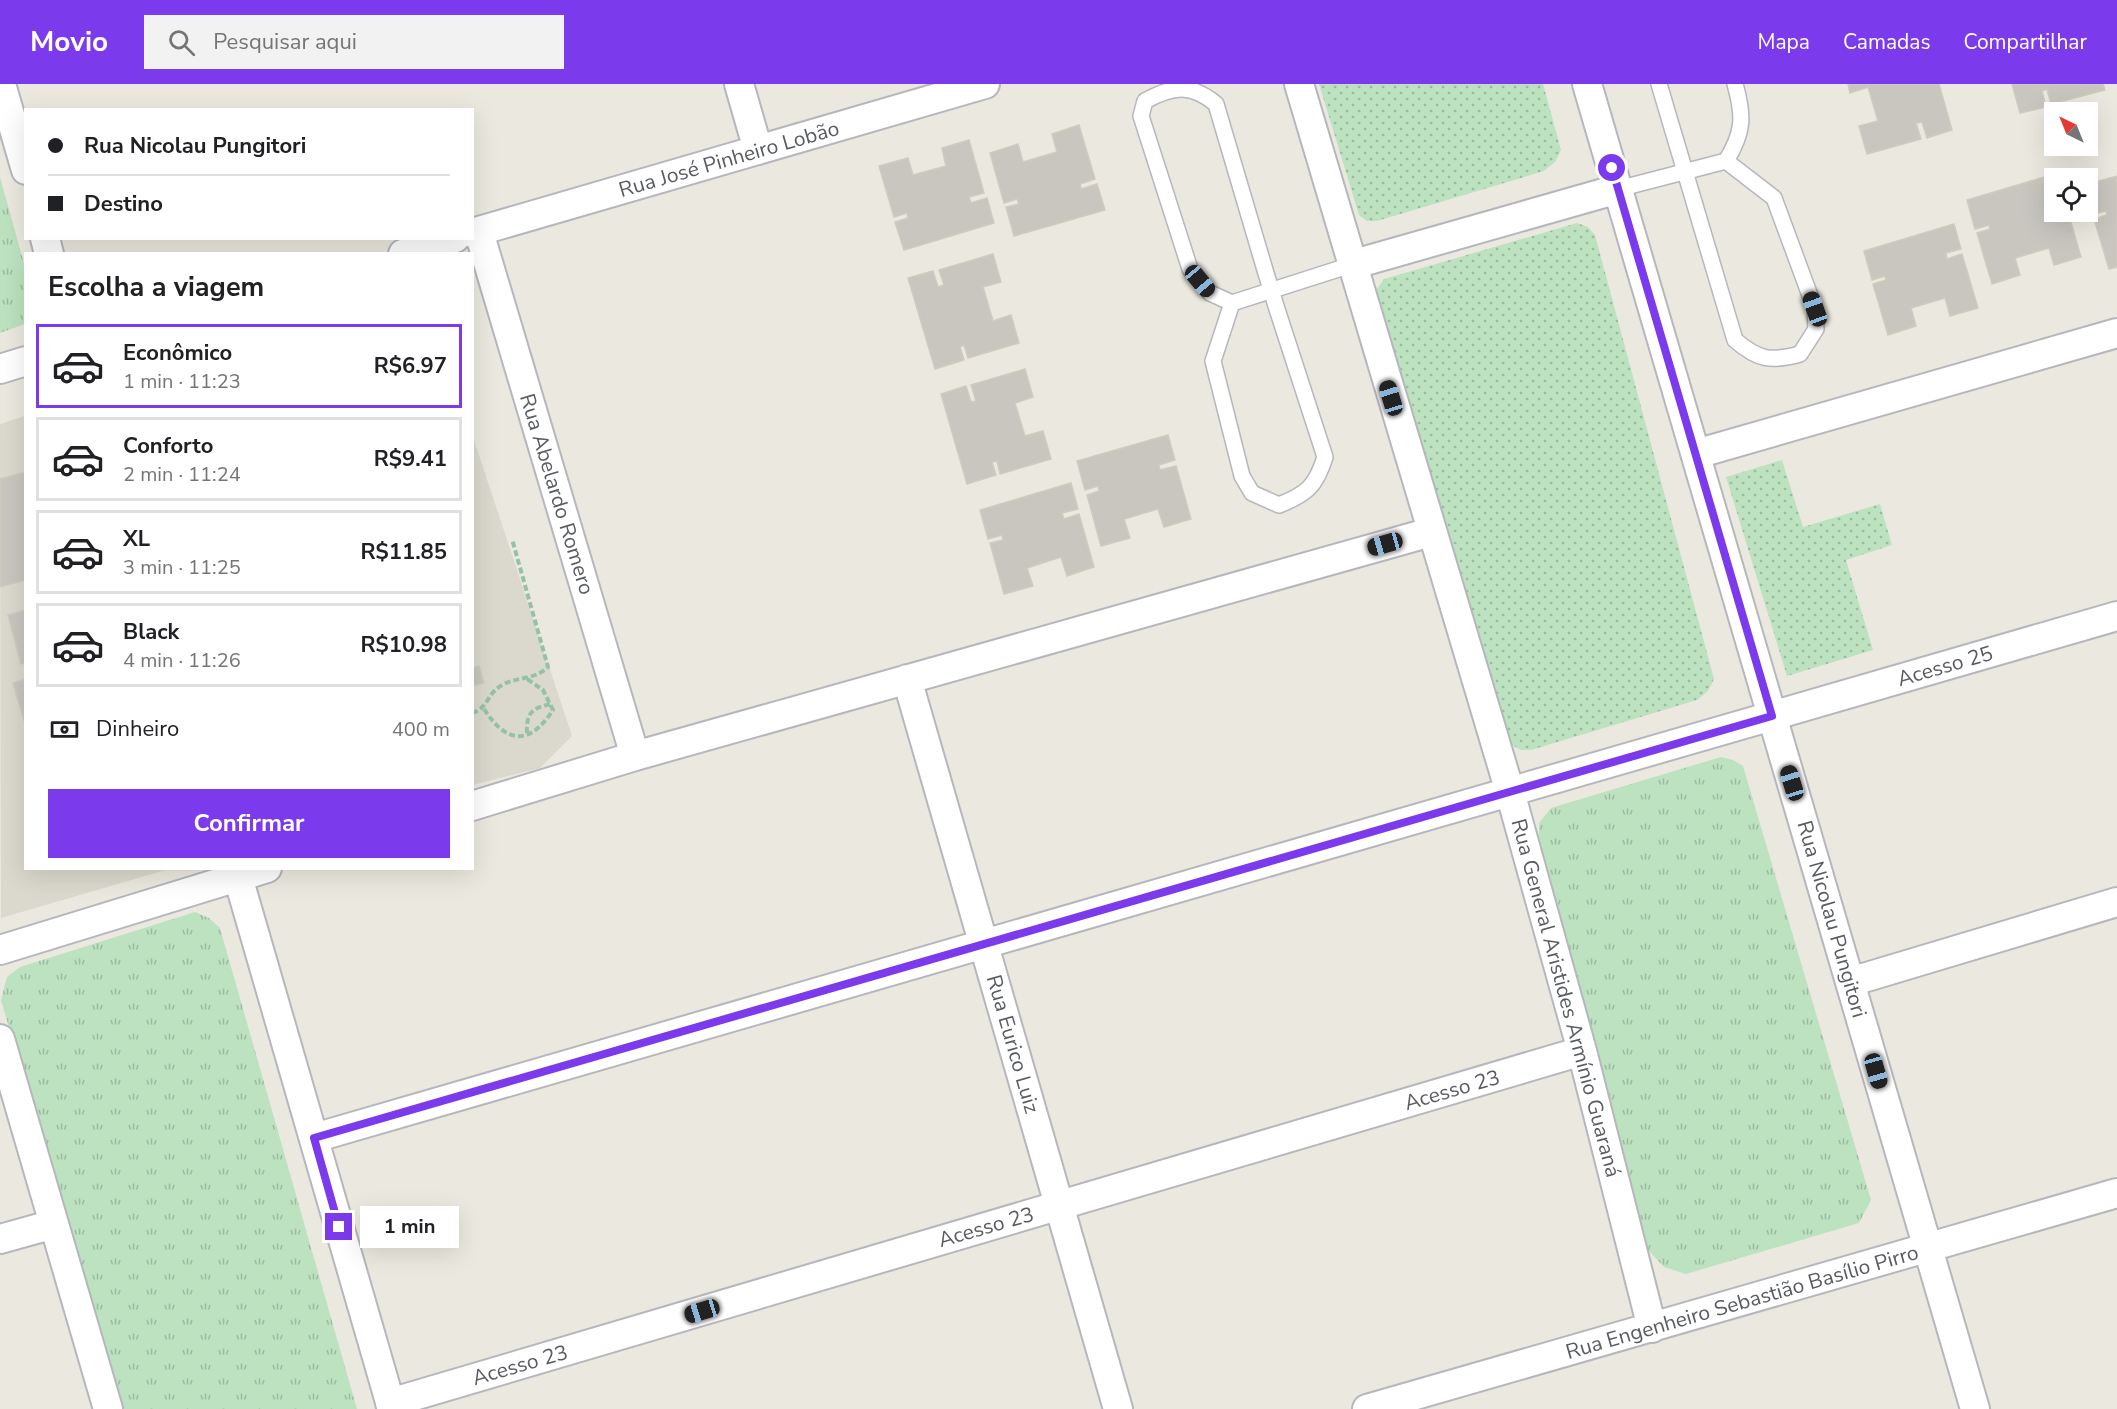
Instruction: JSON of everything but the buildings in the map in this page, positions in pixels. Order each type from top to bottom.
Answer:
[{"type":"street","points":[[2,84],[24,163]]},
{"type":"street","points":[[739,84],[758,150]]},
{"type":"street","name":"Rua José Pinheiro Lobão","points":[[474,233],[986,84]]},
{"type":"street","name":"Rua General Aristides Armínio Guaraná","points":[[1299,84],[1510,792],[1582,1052],[1652,1328]]},
{"type":"street","name":"Rua Nicolau Pungitori","points":[[1587,84],[1975,1409]]},
{"type":"street","points":[[1352,265],[1618,189]]},
{"type":"street","name":"Rua José Pinheiro Lobão","points":[[410,252],[449,240]]},
{"type":"street","name":"Rua Abelardo Romero","points":[[471,240],[635,756]]},
{"type":"street","points":[[1696,454],[2117,333]]},
{"type":"street","points":[[0,369],[24,362]]},
{"type":"street","points":[[474,805],[635,756],[1431,531]]},
{"type":"street","name":"Acesso 25","points":[[314,1138],[2117,616]]},
{"type":"street","name":"Rua Eurico Luiz","points":[[908,679],[1118,1409]]},
{"type":"street","points":[[0,950],[261,870]]},
{"type":"street","points":[[238,877],[391,1406]]},
{"type":"street","points":[[1850,982],[2117,902]]},
{"type":"street","points":[[0,1039],[108,1409]]},
{"type":"street","name":"Acesso 23","points":[[391,1406],[1582,1052]]},
{"type":"street","name":"Rua Engenheiro Sebastião Basílio Pirro","points":[[1367,1409],[2117,1193]]},
{"type":"street","points":[[0,1239],[54,1224]]},
{"type":"lane","points":[[1659,84],[1735,340],[1751,354],[1777,360],[1800,354],[1816,329],[1815,309],[1774,198],[1726,160]]},
{"type":"lane","points":[[1618,189],[1726,160],[1739,140],[1742,110],[1735,84]]},
{"type":"lane","points":[[1232,303],[1213,361],[1242,476],[1252,494],[1279,505],[1301,497],[1319,477],[1325,457],[1271,290],[1216,104],[1204,92],[1190,86],[1165,90],[1145,101],[1141,116],[1190,269],[1210,293],[1232,303],[1271,290],[1352,265]]},
{"type":"path","points":[[474,712],[483,709],[499,687],[516,679],[542,673],[548,668],[512,539]]},
{"type":"path","points":[[483,709],[496,728],[505,734],[537,730],[553,710],[543,690],[526,678]]},
{"type":"path","points":[[527,733],[529,713],[535,707],[551,704]]},
{"type":"shaded area","points":[[24,416],[24,870],[166,870],[1,918],[0,424]]},
{"type":"shaded area","points":[[474,440],[572,736],[540,768],[474,785]]},
{"type":"green space","points":[[1319,84],[1543,84],[1561,150],[1555,162],[1544,171],[1377,221],[1367,221],[1359,215]]},
{"type":"green space","points":[[0,177],[24,263],[24,324],[0,333]]},
{"type":"green space","points":[[1577,223],[1588,227],[1595,235],[1714,679],[1708,691],[1697,700],[1531,750],[1521,750],[1512,745],[1376,300],[1377,289],[1384,279]]},
{"type":"green space","points":[[1782,460],[1803,527],[1880,504],[1892,545],[1846,560],[1873,650],[1787,676],[1726,477]]},
{"type":"green space","points":[[1721,757],[1743,766],[1871,1200],[1859,1223],[1686,1274],[1664,1267],[1648,1250],[1539,847],[1539,823],[1551,808]]},
{"type":"green space","points":[[195,912],[209,918],[220,928],[357,1409],[122,1409],[1,1000],[7,977],[20,967]]},
{"type":"route","points":[[339,1227],[314,1138],[1772,716],[1612,168]]}]
